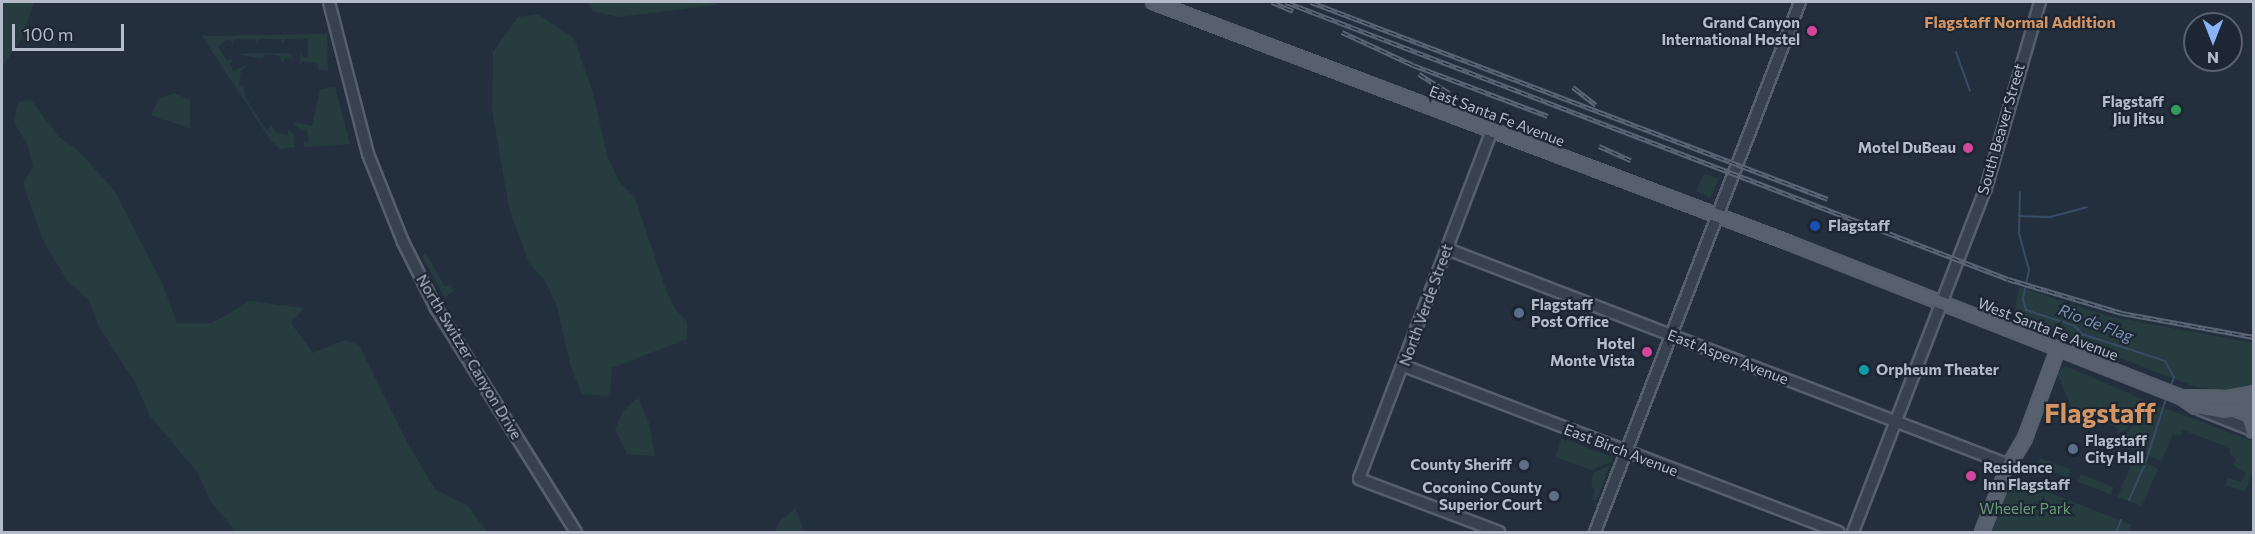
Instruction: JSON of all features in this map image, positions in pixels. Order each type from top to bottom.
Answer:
[{"type":"main road","name":"East Santa Fe Avenue","points":[[1153,2],[1829,258]]},
{"type":"main road","name":"West Santa Fe Avenue","points":[[1829,258],[2181,397],[2196,407]]},
{"type":"main road","points":[[1982,532],[2009,465],[2025,438],[2058,350]]},
{"type":"main road","points":[[2181,397],[2248,395],[2253,431]]},
{"type":"main road","points":[[2196,407],[2250,409]]},
{"type":"street","name":"North Switzer Canyon Drive","points":[[329,2],[368,154],[403,243],[436,308],[576,532]]},
{"type":"street","points":[[1595,532],[1800,2]]},
{"type":"street","name":"South Beaver Street","points":[[1853,532],[1986,189],[2040,2]]},
{"type":"street","name":"North Verde Street","points":[[1492,130],[1404,366],[1359,479],[1499,532]]},
{"type":"street","name":"East Aspen Avenue","points":[[1447,249],[2009,465]]},
{"type":"street","name":"East Birch Avenue","points":[[1404,366],[1838,532]]},
{"type":"street","name":"West Santa Fe Avenue","points":[[2196,407],[2218,420],[2253,431]]},
{"type":"green space","points":[[2,2],[34,2],[21,40],[2,67]]},
{"type":"green space","points":[[588,2],[715,2],[716,5],[618,17],[593,11]]},
{"type":"green space","points":[[538,14],[574,38],[593,93],[607,155],[618,180],[635,198],[663,282],[674,307],[687,322],[687,339],[612,368],[610,396],[582,394],[571,368],[557,306],[545,281],[529,263],[509,208],[492,109],[493,52],[518,17]]},
{"type":"green space","points":[[327,34],[328,71],[318,69],[318,64],[303,61],[299,65],[301,52],[303,58],[308,58],[308,38],[285,39],[284,45],[281,39],[259,39],[257,45],[255,39],[234,39],[233,44],[228,39],[218,47],[227,61],[234,59],[229,64],[234,71],[249,64],[241,71],[239,85],[244,86],[245,97],[267,131],[271,126],[276,133],[288,135],[288,130],[294,134],[295,147],[280,149],[271,141],[202,36]]},
{"type":"green space","points":[[241,53],[291,53],[293,59],[285,58],[282,62],[280,56],[265,54],[263,59],[240,55]]},
{"type":"green space","points":[[335,87],[350,144],[304,147],[304,142],[309,141],[307,130],[302,131],[293,122],[312,126],[320,89]]},
{"type":"green space","points":[[174,93],[190,100],[190,128],[151,115],[159,99]]},
{"type":"green space","points":[[31,100],[58,136],[78,150],[114,190],[162,283],[177,323],[212,323],[250,301],[304,308],[291,323],[313,353],[345,340],[359,345],[409,446],[436,490],[468,506],[487,532],[236,532],[209,499],[198,473],[150,416],[135,382],[99,327],[89,300],[69,283],[44,243],[23,184],[33,166],[27,143],[14,123],[18,102]]},
{"type":"green space","points":[[1704,174],[1719,179],[1710,197],[1696,191]]},
{"type":"green space","points":[[426,253],[445,287],[450,284],[454,290],[445,298],[422,256]]},
{"type":"green space","points":[[2019,287],[2112,317],[2253,343],[2253,384],[2226,391],[2193,386],[2013,317]]},
{"type":"green space","points":[[2066,366],[2144,400],[2127,429],[2116,434],[2118,429],[2103,419],[2078,414],[2076,418],[2057,373]]},
{"type":"green space","points":[[638,398],[649,423],[655,456],[627,454],[615,429],[623,411]]},
{"type":"green space","points":[[2145,401],[2253,441],[2253,469],[2245,492],[2225,485],[2228,478],[2241,482],[2246,473],[2233,465],[2236,458],[2229,454],[2230,448],[2183,430],[2180,436],[2173,434],[2162,461],[2111,442],[2130,430]]},
{"type":"green space","points":[[1562,438],[1612,457],[1611,462],[1592,470],[1555,457]]},
{"type":"green space","points":[[2040,458],[2071,470],[2068,477],[2037,465]]},
{"type":"green space","points":[[2134,458],[2158,468],[2142,507],[2118,497]]},
{"type":"green space","points":[[1610,465],[1596,501],[1592,499],[1595,489],[1591,487],[1593,473]]},
{"type":"green space","points":[[2081,474],[2113,487],[2110,495],[2078,481]]},
{"type":"green space","name":"Wheeler Park","points":[[2020,481],[2132,525],[2129,532],[1992,532],[2011,483]]},
{"type":"green space","points":[[795,508],[805,532],[775,532],[780,521]]},
{"type":"waterway","name":"Rio de Flag","points":[[1933,15],[1940,26]]},
{"type":"waterway","name":"Rio de Flag","points":[[1956,52],[1970,91]]},
{"type":"waterway","name":"Rio de Flag","points":[[2020,192],[2019,233],[2029,270],[2023,299],[2026,310],[2075,326],[2082,334],[2165,361],[2174,377],[2170,388]]},
{"type":"waterway","points":[[2019,216],[2050,217],[2087,207]]},
{"type":"waterway","name":"Rio de Flag","points":[[2129,500],[2144,467],[2167,396]]},
{"type":"waterway","name":"Rio de Flag","points":[[2116,532],[2121,520]]},
{"type":"railway","points":[[1272,2],[1293,11]]},
{"type":"railway","points":[[1286,2],[2008,279],[2122,313],[2254,337]]},
{"type":"railway","points":[[1311,2],[1828,199]]},
{"type":"railway","points":[[1342,32],[1413,65],[1548,116]]},
{"type":"railway","points":[[1419,74],[1450,93]]},
{"type":"railway","points":[[1573,87],[1596,105]]},
{"type":"railway","points":[[1599,146],[1631,160]]},
{"type":"place","name":"Grand Canyon International Hostel","points":[[1812,31]]},
{"type":"place","name":"Flagstaff Jiu Jitsu","points":[[2176,110]]},
{"type":"place","name":"Motel DuBeau","points":[[1968,148]]},
{"type":"place","name":"Flagstaff","points":[[1815,226]]},
{"type":"place","name":"Flagstaff Post Office","points":[[1519,313]]},
{"type":"place","name":"Hotel Monte Vista","points":[[1647,352]]},
{"type":"place","name":"Orpheum Theater","points":[[1864,370]]},
{"type":"place","name":"Flagstaff City Hall","points":[[2073,449]]},
{"type":"place","name":"County Sheriff","points":[[1524,465]]},
{"type":"place","name":"Residence Inn Flagstaff","points":[[1971,476]]},
{"type":"place","name":"Coconino County Superior Court","points":[[1554,496]]},
{"type":"district","name":"Flagstaff Normal Addition","points":[[2020,22]]},
{"type":"district","name":"Flagstaff","points":[[2100,413]]}]
